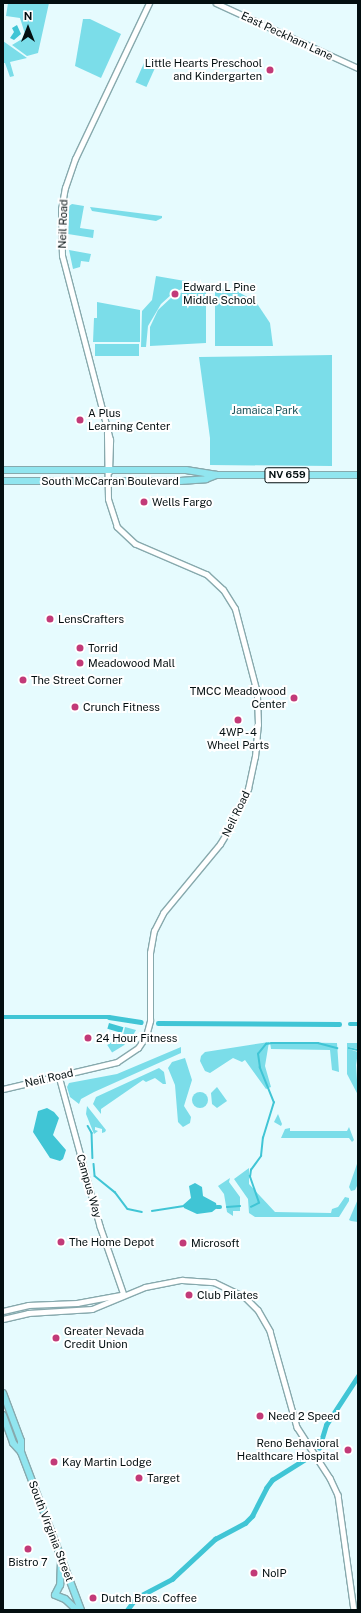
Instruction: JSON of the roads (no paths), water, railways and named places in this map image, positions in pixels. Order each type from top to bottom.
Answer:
[{"type":"main road","name":"South McCarran Boulevard","points":[[3,470],[186,470],[216,475],[358,475]]},
{"type":"main road","name":"South McCarran Boulevard","points":[[3,482],[198,480],[216,475]]},
{"type":"main road","name":"South Virginia Street","points":[[3,1393],[21,1441],[21,1452]]},
{"type":"main road","name":"South Virginia Street","points":[[3,1415],[14,1443],[21,1452],[81,1610]]},
{"type":"main road","points":[[61,1558],[60,1585],[55,1595],[65,1599],[77,1610]]},
{"type":"street","name":"Neil Road","points":[[3,1089],[123,1060],[134,1053],[146,1036],[150,1021],[150,953],[154,931],[163,913],[220,844],[231,826],[248,789],[257,740],[258,709],[255,682],[240,624],[231,601],[219,585],[204,572],[142,548],[129,540],[111,515],[108,481],[107,433],[63,260],[60,237],[61,210],[73,164],[149,3]]},
{"type":"street","name":"East Peckham Lane","points":[[216,3],[358,68]]},
{"type":"street","name":"Campus Way","points":[[59,1076],[100,1226],[124,1295]]},
{"type":"street","points":[[3,1311],[28,1305],[77,1303],[124,1295],[172,1281],[205,1280],[235,1290],[258,1310],[273,1336],[297,1427],[327,1474],[338,1495],[351,1578],[354,1610]]},
{"type":"street","points":[[3,1319],[28,1313],[92,1309],[108,1304],[124,1295]]},
{"type":"waterway","points":[[3,1017],[109,1017],[141,1022]]},
{"type":"waterway","points":[[158,1023],[339,1024]]},
{"type":"waterway","points":[[350,1024],[358,1024]]},
{"type":"waterway","points":[[251,1207],[259,1203],[250,1177],[251,1170],[261,1156],[263,1138],[274,1103],[260,1068],[258,1054],[266,1044],[272,1043],[318,1043],[337,1048]]},
{"type":"waterway","points":[[349,1048],[358,1050]]},
{"type":"waterway","points":[[88,1126],[92,1133],[93,1158]]},
{"type":"waterway","points":[[94,1164],[95,1176],[115,1192],[128,1209],[142,1212]]},
{"type":"waterway","points":[[152,1211],[184,1206]]},
{"type":"waterway","points":[[227,1207],[240,1206]]},
{"type":"waterway","points":[[319,1448],[326,1425],[358,1376]]},
{"type":"waterway","points":[[127,1610],[136,1598],[172,1579],[215,1539],[245,1523],[252,1516],[266,1488],[272,1480],[307,1458]]},
{"type":"place","name":"Little Hearts Preschool and Kindergarten","points":[[270,70]]},
{"type":"place","name":"Edward L Pine Middle School","points":[[175,294]]},
{"type":"place","name":"A Plus Learning Center","points":[[80,420]]},
{"type":"place","name":"Wells Fargo","points":[[144,502]]},
{"type":"place","name":"LensCrafters","points":[[50,619]]},
{"type":"place","name":"Torrid","points":[[80,648]]},
{"type":"place","name":"Meadowood Mall","points":[[80,663]]},
{"type":"place","name":"The Street Corner","points":[[23,680]]},
{"type":"place","name":"TMCC Meadowood Center","points":[[294,698]]},
{"type":"place","name":"Crunch Fitness","points":[[75,707]]},
{"type":"place","name":"4WP - 4 Wheel Parts","points":[[238,720]]},
{"type":"place","name":"24 Hour Fitness","points":[[88,1038]]},
{"type":"place","name":"The Home Depot","points":[[61,1242]]},
{"type":"place","name":"Microsoft","points":[[183,1243]]},
{"type":"place","name":"Club Pilates","points":[[189,1295]]},
{"type":"place","name":"Greater Nevada Credit Union","points":[[56,1338]]},
{"type":"place","name":"Need 2 Speed","points":[[260,1416]]},
{"type":"place","name":"Reno Behavioral Healthcare Hospital","points":[[348,1450]]},
{"type":"place","name":"Kay Martin Lodge","points":[[54,1462]]},
{"type":"place","name":"Target","points":[[139,1478]]},
{"type":"place","name":"Bistro 7","points":[[28,1549]]},
{"type":"place","name":"NoIP","points":[[254,1573]]},
{"type":"place","name":"Dutch Bros. Coffee","points":[[93,1598]]},
{"type":"park label","name":"Jamaica Park","points":[[265,410]]}]
